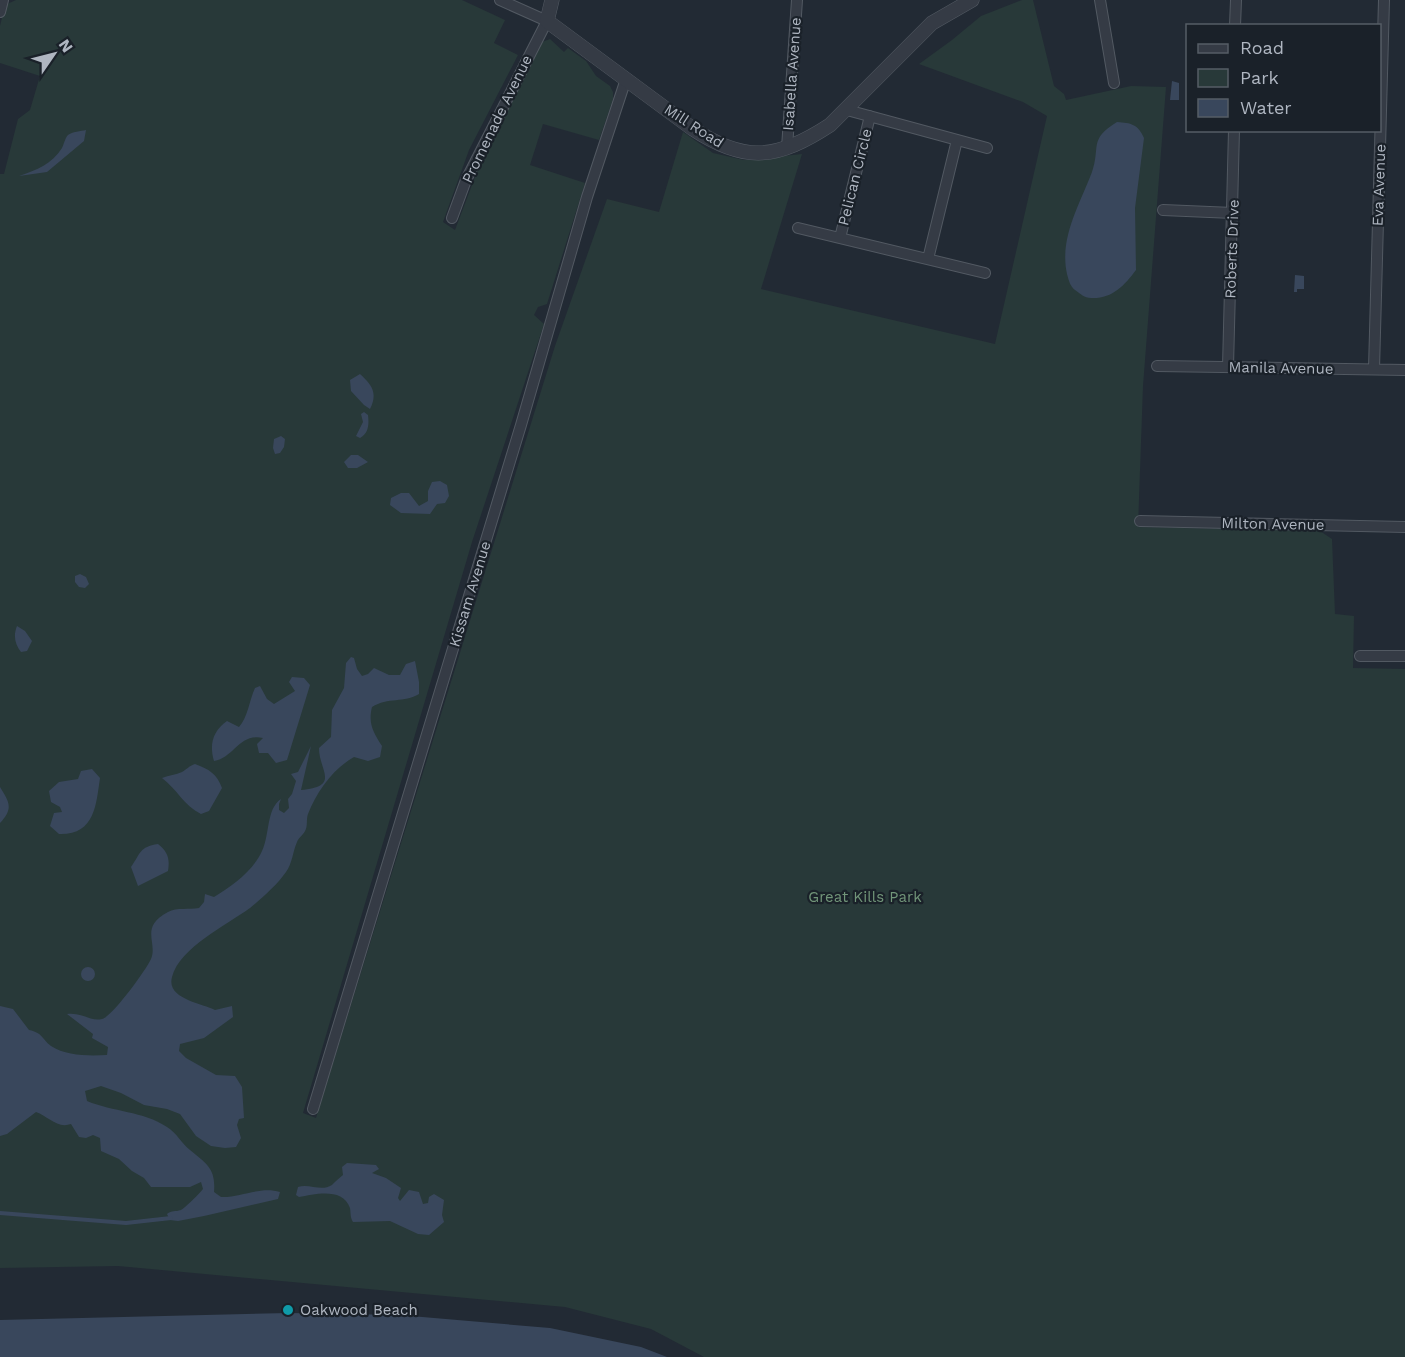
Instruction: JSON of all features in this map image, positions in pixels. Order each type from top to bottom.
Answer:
[{"type":"street","points":[[0,12],[3,0]]},
{"type":"street","name":"Mill Road","points":[[500,0],[547,21],[717,144],[733,150],[763,153],[787,148],[813,136],[847,110],[907,46],[932,23],[972,0]]},
{"type":"street","points":[[547,21],[552,0]]},
{"type":"street","name":"Isabella Avenue","points":[[787,148],[797,0]]},
{"type":"street","points":[[1100,0],[1114,83]]},
{"type":"street","points":[[1235,24],[1236,0]]},
{"type":"street","name":"Eva Avenue","points":[[1381,82],[1383,0]]},
{"type":"street","name":"Promenade Avenue","points":[[452,218],[466,180],[547,21]]},
{"type":"street","name":"Kissam Avenue","points":[[313,1109],[521,425],[586,197],[626,79]]},
{"type":"street","name":"Pelican Circle","points":[[847,110],[987,148]]},
{"type":"street","name":"Pelican Circle","points":[[840,238],[870,117]]},
{"type":"street","name":"Roberts Drive","points":[[1228,367],[1234,132]]},
{"type":"street","name":"Eva Avenue","points":[[1374,369],[1380,132]]},
{"type":"street","points":[[928,259],[957,140]]},
{"type":"street","points":[[1164,210],[1233,213]]},
{"type":"street","name":"Pelican Circle","points":[[798,228],[985,273]]},
{"type":"street","name":"Manila Avenue","points":[[1157,366],[1405,370]]},
{"type":"street","name":"Milton Avenue","points":[[1140,521],[1405,527]]},
{"type":"street","points":[[1360,656],[1405,656]]},
{"type":"green space","name":"Great Kills Park","points":[[16,0],[462,0],[505,20],[494,43],[518,55],[469,150],[443,222],[455,230],[486,148],[542,42],[550,39],[564,52],[568,48],[586,61],[596,76],[610,86],[613,92],[613,99],[599,140],[543,124],[530,165],[585,183],[547,304],[538,307],[534,315],[544,324],[472,542],[303,1113],[316,1118],[555,346],[607,199],[659,212],[683,132],[713,153],[744,160],[802,154],[761,289],[995,344],[1047,116],[1023,102],[919,64],[981,16],[1022,0],[1033,0],[1054,86],[1064,94],[1066,100],[1131,86],[1166,87],[1143,386],[1138,527],[1320,531],[1332,539],[1335,614],[1354,616],[1353,668],[1405,669],[1405,1357],[704,1357],[651,1329],[565,1307],[118,1266],[0,1268],[0,174],[4,174],[18,119],[30,110],[40,76],[0,63],[0,26],[5,5]]},
{"type":"water","points":[[1172,81],[1179,83],[1179,100],[1170,100]]},
{"type":"water","points":[[1117,122],[1134,125],[1144,138],[1135,208],[1136,270],[1122,286],[1111,294],[1089,298],[1072,287],[1067,274],[1065,261],[1068,234],[1092,172],[1099,139],[1108,128]]},
{"type":"water","points":[[86,130],[84,141],[47,172],[19,176],[38,169],[54,158],[68,135]]},
{"type":"water","points":[[1295,275],[1304,276],[1304,289],[1297,289],[1297,292],[1294,292]]},
{"type":"water","points":[[360,374],[368,382],[374,394],[370,409],[351,391],[350,380]]},
{"type":"water","points":[[364,412],[368,415],[368,425],[367,431],[360,438],[356,436],[363,422],[361,414]]},
{"type":"water","points":[[281,436],[285,439],[284,447],[280,453],[275,454],[274,439]]},
{"type":"water","points":[[351,455],[358,455],[368,462],[357,468],[348,468],[344,462]]},
{"type":"water","points":[[440,481],[447,485],[449,496],[445,503],[437,504],[430,514],[401,513],[390,505],[391,498],[401,493],[409,493],[419,506],[428,501],[428,491],[432,482]]},
{"type":"water","points":[[80,574],[86,577],[89,584],[85,588],[79,587],[75,582],[75,576]]},
{"type":"water","points":[[17,626],[25,631],[32,641],[27,651],[21,652],[16,643]]},
{"type":"water","points":[[351,657],[354,658],[362,676],[374,668],[389,675],[400,675],[406,664],[415,661],[419,694],[372,707],[372,727],[382,746],[380,757],[368,761],[354,757],[333,774],[312,805],[307,816],[306,829],[298,840],[290,865],[282,877],[250,908],[194,946],[184,956],[172,977],[174,990],[186,999],[215,1010],[232,1006],[233,1017],[204,1038],[180,1044],[179,1051],[186,1058],[216,1075],[235,1076],[242,1087],[244,1118],[239,1119],[237,1125],[241,1138],[236,1147],[211,1146],[196,1136],[180,1114],[167,1109],[144,1105],[101,1086],[85,1091],[87,1101],[148,1118],[170,1129],[212,1172],[214,1192],[221,1197],[265,1190],[280,1192],[278,1199],[204,1216],[178,1221],[170,1220],[167,1214],[181,1210],[189,1204],[203,1189],[201,1182],[190,1187],[151,1187],[144,1178],[119,1159],[101,1151],[100,1138],[93,1135],[86,1138],[79,1137],[71,1124],[61,1125],[36,1112],[7,1134],[0,1136],[0,1006],[13,1009],[29,1030],[39,1034],[57,1049],[78,1055],[107,1055],[108,1047],[92,1038],[93,1034],[67,1014],[77,1014],[98,1020],[107,1016],[143,973],[151,959],[153,953],[151,935],[154,923],[168,912],[199,908],[204,902],[205,894],[214,897],[248,871],[262,851],[276,803],[281,799],[279,810],[284,813],[289,808],[288,799],[296,781],[291,774],[298,772],[311,746],[301,790],[321,785],[325,776],[319,748],[331,737],[332,710],[344,688],[346,663]]},
{"type":"water","points":[[292,677],[304,678],[310,685],[287,760],[276,763],[268,753],[259,753],[257,744],[263,738],[255,737],[242,742],[227,755],[214,761],[212,744],[215,734],[227,721],[239,727],[255,688],[260,686],[267,699],[274,704],[295,691],[289,682]]},
{"type":"water","points":[[195,764],[212,773],[222,788],[209,811],[201,814],[190,807],[162,778],[180,773]]},
{"type":"water","points":[[92,769],[100,778],[92,816],[80,829],[71,833],[59,834],[50,826],[54,813],[62,812],[60,807],[51,802],[49,791],[59,782],[78,779],[81,771]]},
{"type":"water","points":[[0,787],[9,809],[0,823]]},
{"type":"water","points":[[158,844],[168,856],[168,871],[138,886],[131,867],[144,849]]},
{"type":"water","points":[[85,967],[91,967],[95,974],[91,981],[85,981],[81,977],[81,971]]},
{"type":"water","points":[[347,1163],[376,1165],[379,1169],[372,1173],[386,1178],[401,1188],[398,1198],[400,1201],[409,1190],[419,1192],[423,1204],[428,1203],[429,1197],[434,1194],[444,1200],[442,1215],[444,1222],[429,1235],[418,1234],[390,1221],[353,1222],[346,1201],[335,1194],[299,1197],[296,1195],[298,1187],[324,1188],[332,1185],[343,1175],[342,1167]]},
{"type":"water","points":[[289,1313],[399,1315],[550,1328],[641,1347],[667,1357],[0,1357],[0,1320]]},
{"type":"waterway","points":[[0,1213],[126,1223],[171,1218]]},
{"type":"place","name":"Oakwood Beach","points":[[288,1310]]}]
